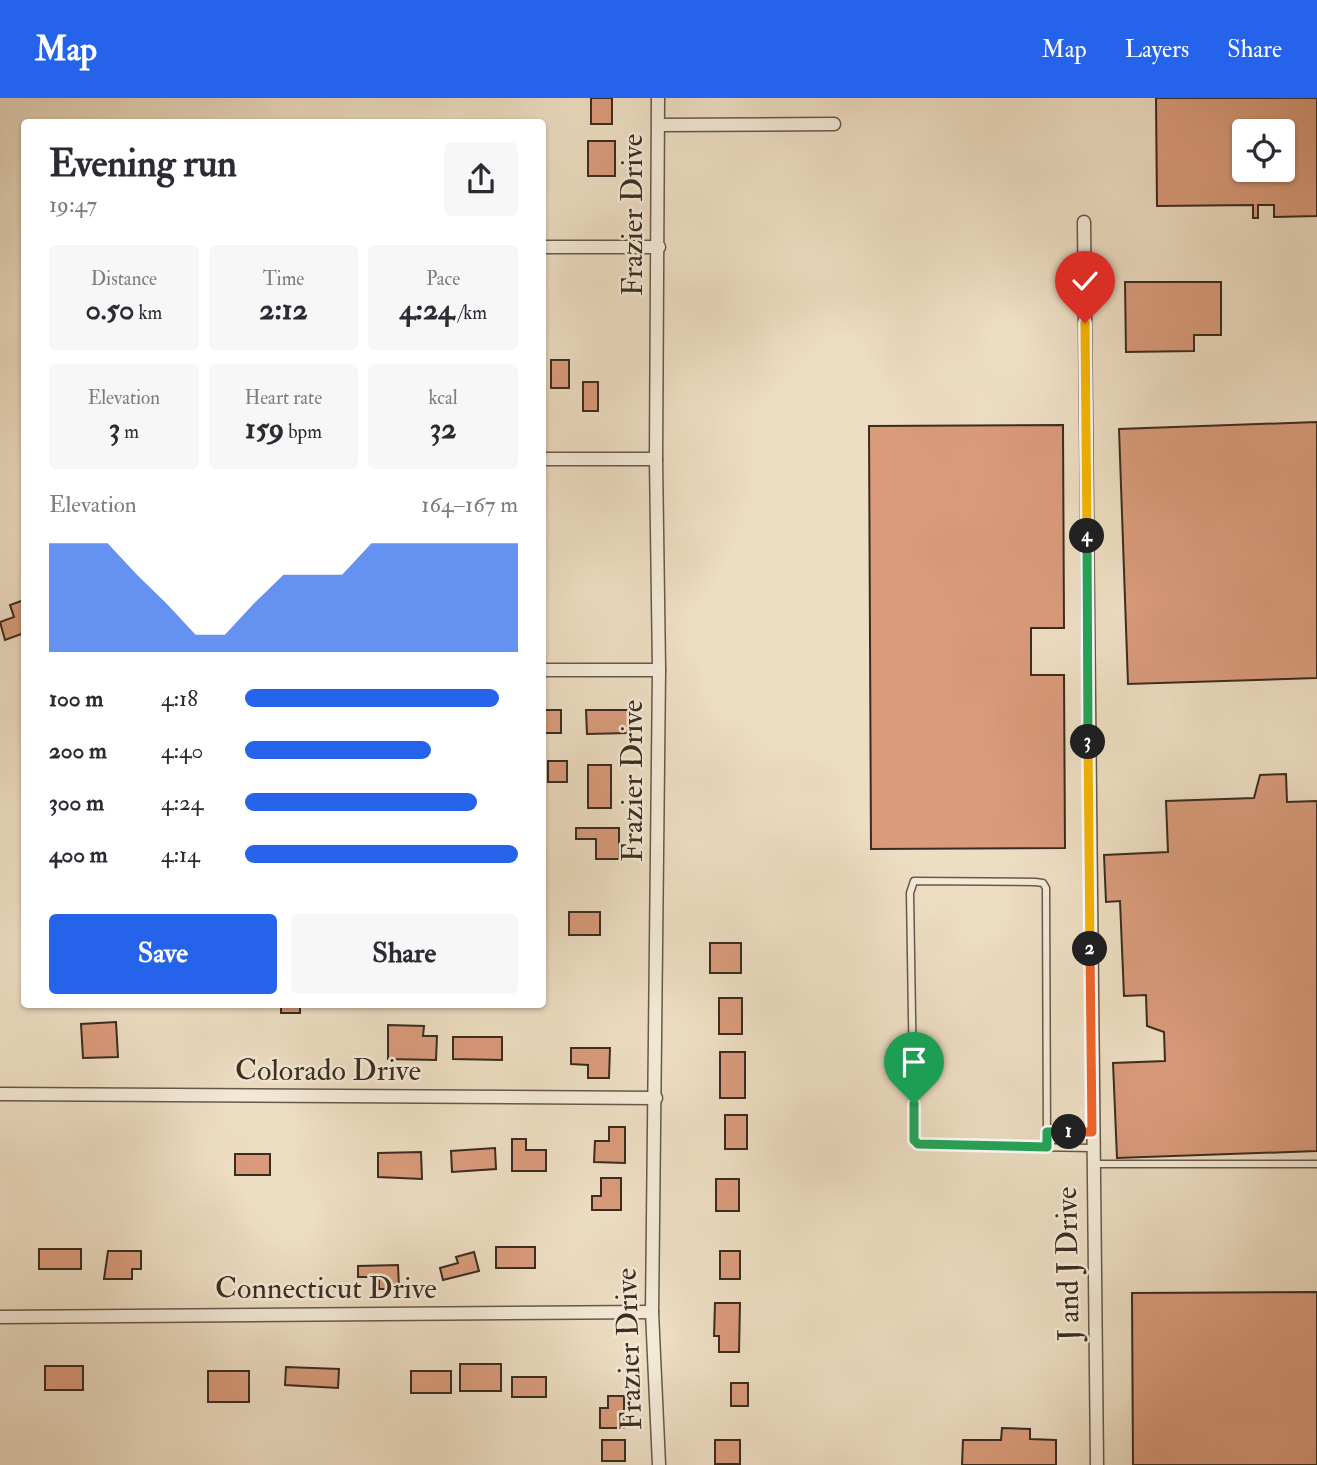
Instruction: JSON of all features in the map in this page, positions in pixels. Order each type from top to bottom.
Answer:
[{"type":"street","name":"Frazier Drive","points":[[659,98],[656,459],[659,670],[652,1312],[659,1465]]},
{"type":"street","points":[[659,125],[834,124]]},
{"type":"street","name":"J and J Drive","points":[[1084,222],[1097,1465]]},
{"type":"street","points":[[546,247],[659,247]]},
{"type":"street","points":[[546,458],[656,459]]},
{"type":"street","points":[[546,670],[659,670]]},
{"type":"street","name":"Colorado Drive","points":[[0,1094],[656,1098]]},
{"type":"street","name":"Connecticut Drive","points":[[0,1317],[652,1312]]},
{"type":"lane","points":[[1047,1147],[1046,888],[1043,883],[1035,882],[914,881],[909,893],[914,1140],[924,1144],[1047,1147],[1092,1148]]},
{"type":"lane","points":[[1047,1132],[1092,1132]]},
{"type":"lane","points":[[1092,1164],[1317,1164]]},
{"type":"building","points":[[591,98],[612,98],[612,124],[591,124]]},
{"type":"building","points":[[1156,98],[1317,98],[1317,216],[1274,217],[1274,205],[1258,205],[1258,218],[1253,218],[1253,205],[1157,206]]},
{"type":"building","points":[[588,141],[615,141],[615,176],[588,176]]},
{"type":"building","points":[[1125,282],[1221,282],[1221,335],[1194,335],[1194,351],[1126,352]]},
{"type":"building","points":[[551,360],[569,360],[569,388],[551,388]]},
{"type":"building","points":[[583,382],[598,382],[598,411],[583,411]]},
{"type":"building","points":[[1317,422],[1317,678],[1128,684],[1119,429]]},
{"type":"building","points":[[1063,425],[1064,628],[1031,628],[1031,675],[1064,675],[1065,848],[871,849],[869,426]]},
{"type":"building","points":[[21,601],[21,634],[5,640],[0,622],[14,617],[10,605]]},
{"type":"building","points":[[546,710],[561,710],[561,733],[546,733]]},
{"type":"building","points":[[586,710],[629,710],[629,733],[587,734]]},
{"type":"building","points":[[548,761],[567,761],[567,782],[548,782]]},
{"type":"building","points":[[588,765],[611,765],[611,808],[588,808]]},
{"type":"building","points":[[1286,774],[1287,802],[1317,801],[1317,1151],[1117,1158],[1113,1063],[1165,1061],[1164,1032],[1147,1026],[1146,995],[1124,996],[1120,901],[1106,902],[1104,855],[1168,852],[1166,801],[1254,798],[1260,775]]},
{"type":"building","points":[[576,828],[619,828],[619,859],[596,859],[596,839],[576,839]]},
{"type":"building","points":[[569,912],[600,912],[600,935],[569,935]]},
{"type":"building","points":[[710,943],[741,943],[741,973],[710,973]]},
{"type":"building","points":[[719,998],[742,998],[742,1034],[719,1034]]},
{"type":"building","points":[[281,1008],[300,1008],[300,1013],[281,1013]]},
{"type":"building","points":[[116,1022],[118,1057],[83,1058],[81,1024]]},
{"type":"building","points":[[388,1025],[424,1026],[423,1036],[437,1036],[436,1060],[388,1059]]},
{"type":"building","points":[[453,1037],[502,1037],[502,1060],[453,1059]]},
{"type":"building","points":[[571,1048],[610,1048],[609,1078],[588,1078],[588,1065],[571,1064]]},
{"type":"building","points":[[720,1052],[745,1052],[745,1098],[720,1098]]},
{"type":"building","points":[[725,1115],[747,1115],[747,1149],[725,1149]]},
{"type":"building","points":[[609,1127],[625,1127],[625,1163],[594,1162],[595,1141],[609,1141]]},
{"type":"building","points":[[512,1139],[526,1139],[526,1150],[546,1150],[546,1171],[512,1171]]},
{"type":"building","points":[[495,1148],[496,1169],[452,1172],[451,1151]]},
{"type":"building","points":[[421,1152],[422,1179],[378,1177],[378,1153]]},
{"type":"building","points":[[235,1154],[270,1154],[270,1175],[235,1175]]},
{"type":"building","points":[[601,1178],[621,1178],[621,1210],[592,1210],[592,1196],[601,1196]]},
{"type":"building","points":[[716,1179],[739,1179],[739,1211],[716,1211]]},
{"type":"building","points":[[496,1247],[535,1247],[535,1268],[496,1268]]},
{"type":"building","points":[[39,1249],[81,1249],[81,1269],[39,1269]]},
{"type":"building","points":[[108,1251],[141,1251],[141,1269],[132,1269],[132,1279],[104,1279]]},
{"type":"building","points":[[720,1251],[740,1251],[740,1279],[720,1279]]},
{"type":"building","points":[[474,1252],[479,1271],[443,1280],[440,1268],[458,1263],[456,1257]]},
{"type":"building","points":[[398,1265],[399,1289],[379,1289],[379,1277],[358,1277],[358,1266]]},
{"type":"building","points":[[1317,1292],[1317,1465],[1133,1465],[1132,1293]]},
{"type":"building","points":[[715,1303],[740,1303],[739,1352],[719,1352],[719,1336],[714,1336]]},
{"type":"building","points":[[460,1364],[501,1364],[501,1391],[460,1391]]},
{"type":"building","points":[[45,1366],[83,1366],[83,1390],[45,1390]]},
{"type":"building","points":[[286,1367],[339,1369],[338,1388],[285,1385]]},
{"type":"building","points":[[208,1371],[249,1371],[249,1402],[208,1402]]},
{"type":"building","points":[[411,1371],[451,1371],[451,1393],[411,1393]]},
{"type":"building","points":[[512,1377],[546,1377],[546,1397],[512,1397]]},
{"type":"building","points":[[731,1383],[748,1383],[748,1406],[731,1406]]},
{"type":"building","points":[[608,1396],[624,1396],[624,1428],[600,1428],[600,1408],[608,1408]]},
{"type":"building","points":[[1002,1428],[1030,1429],[1030,1439],[1056,1440],[1056,1465],[962,1465],[963,1440],[1001,1440]]},
{"type":"building","points":[[602,1440],[625,1440],[625,1461],[602,1461]]},
{"type":"building","points":[[715,1440],[740,1440],[740,1464],[715,1464]]},
{"type":"route","points":[[914,1104],[914,1140],[918,1144],[1047,1147],[1047,1132],[1092,1132],[1085,323]]}]
